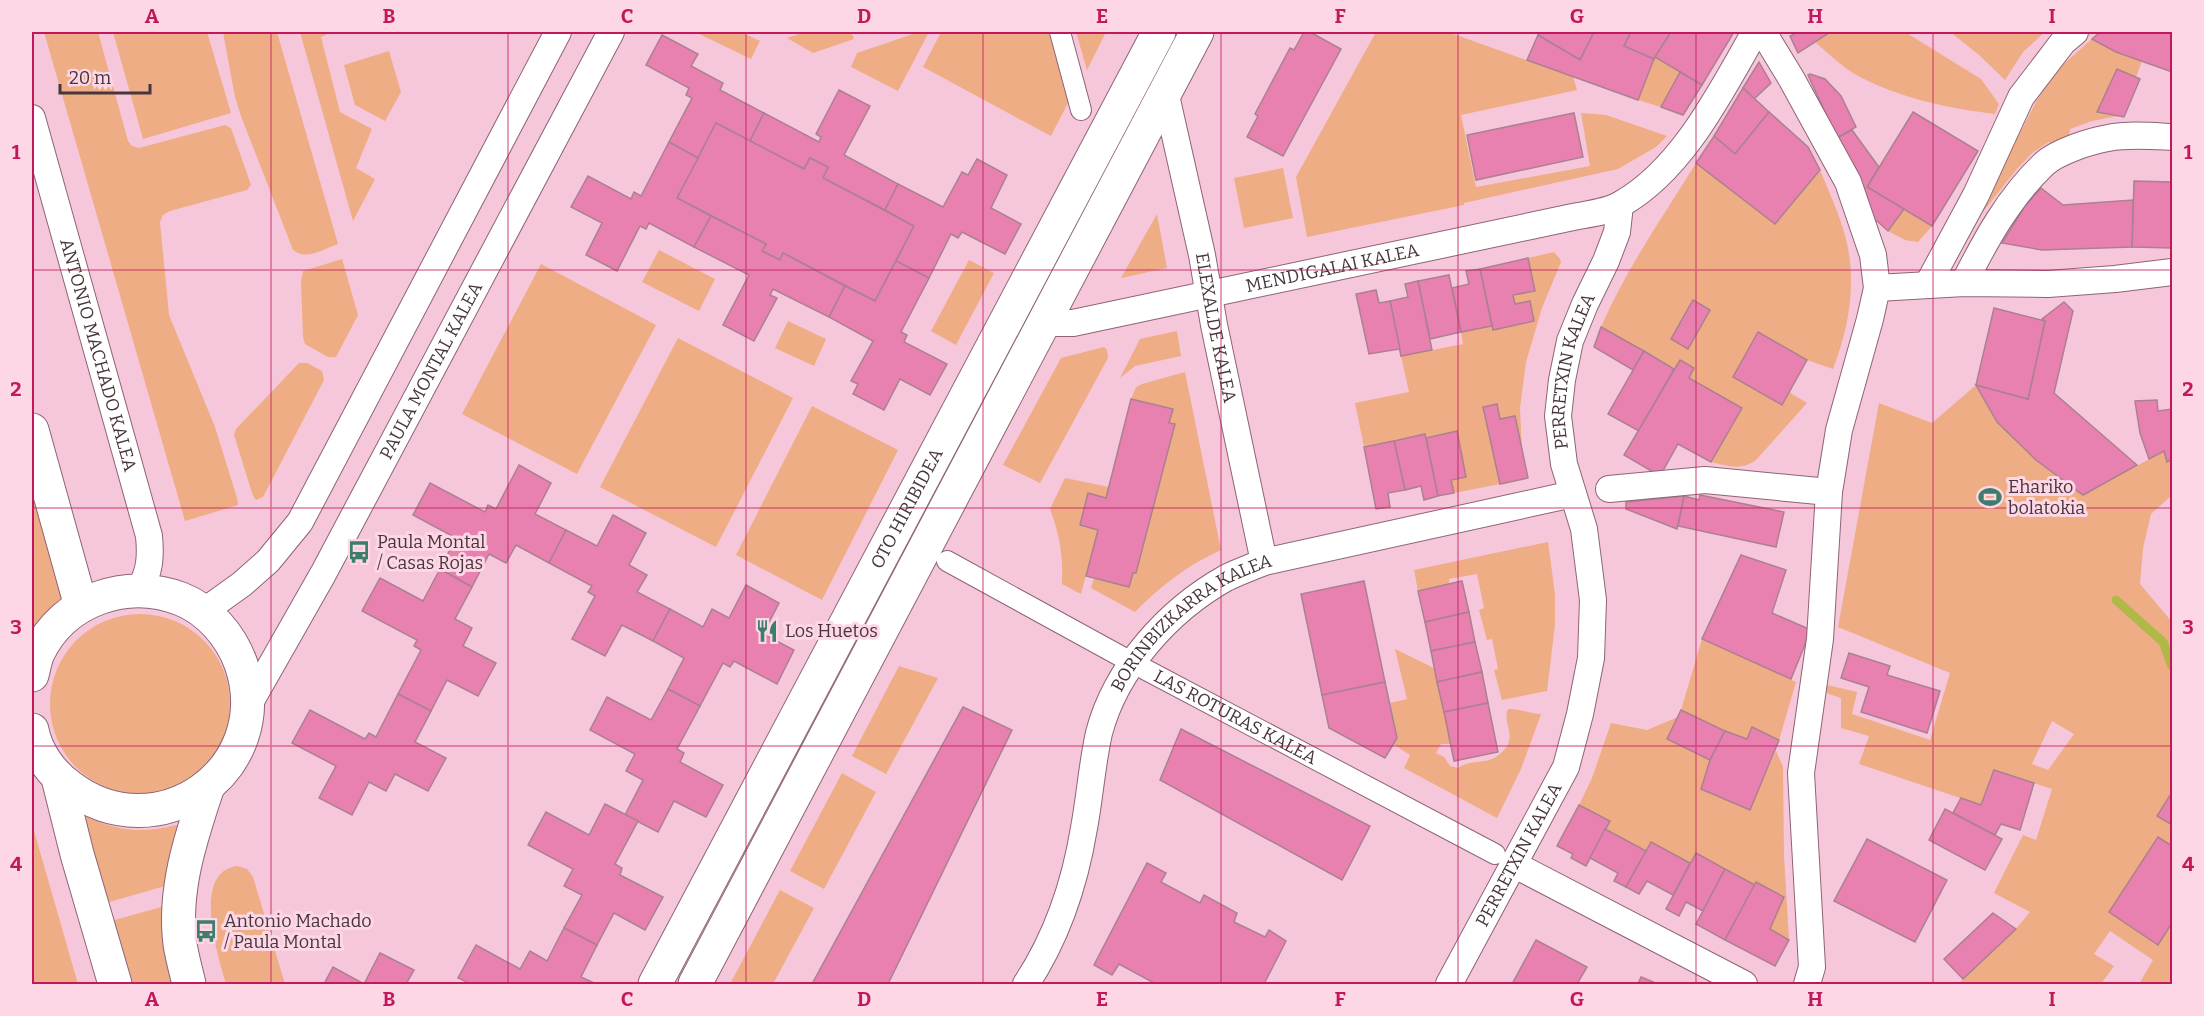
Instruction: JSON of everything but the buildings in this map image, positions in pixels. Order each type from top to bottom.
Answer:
[{"type":"main road","name":"OTO HIRIBIDEA","points":[[655,984],[1159,32]]},
{"type":"main road","name":"OTO HIRIBIDEA","points":[[695,984],[1197,32]]},
{"type":"main road","points":[[32,430],[81,606]]},
{"type":"main road","points":[[32,675],[38,653],[56,626],[81,606],[100,597],[119,592],[139,590],[161,593],[183,600],[203,612],[223,630],[237,653],[246,679],[248,706],[244,729],[236,750],[224,770],[208,786],[180,804],[147,811],[115,809],[84,798],[58,778],[43,758],[32,730]]},
{"type":"main road","points":[[58,778],[77,854],[115,984]]},
{"type":"main road","points":[[189,984],[180,944],[182,880],[192,836],[208,786]]},
{"type":"street","points":[[203,612],[242,584],[268,561],[300,522],[558,32]]},
{"type":"street","name":"PAULA MONTAL KALEA","points":[[248,706],[323,574],[611,32]]},
{"type":"street","points":[[1060,32],[1081,110]]},
{"type":"street","points":[[1620,205],[1656,179],[1693,135],[1755,32]]},
{"type":"street","points":[[1763,32],[1848,182],[1873,255],[1876,288],[1870,319],[1839,430],[1828,492],[1820,639],[1801,773],[1812,967],[1807,984]]},
{"type":"street","points":[[1928,284],[1976,195],[2021,97],[2063,42],[2075,32]]},
{"type":"street","name":"ELEXALDE KALEA","points":[[1165,91],[1264,562]]},
{"type":"street","name":"ANTONIO MACHADO KALEA","points":[[32,118],[149,536],[151,554],[149,567],[139,590]]},
{"type":"street","points":[[1964,283],[1990,233],[2045,163],[2079,146],[2109,137],[2172,137]]},
{"type":"street","name":"MENDIGALAI KALEA","points":[[1042,323],[1073,323],[1573,218],[1620,205]]},
{"type":"street","name":"PERRETXIN KALEA","points":[[1449,984],[1505,860],[1566,767],[1580,714],[1591,658],[1593,600],[1584,529],[1564,464],[1558,416],[1570,341],[1617,232],[1620,205]]},
{"type":"street","points":[[1876,288],[1964,283],[2048,284],[2172,272]]},
{"type":"street","points":[[1609,489],[1705,480],[1828,492]]},
{"type":"street","name":"BORINBIZKARRA KALEA","points":[[1026,984],[1050,942],[1064,908],[1078,860],[1100,732],[1107,710],[1133,663],[1167,623],[1186,606],[1227,578],[1264,562],[1573,494]]},
{"type":"street","name":"LAS ROTURAS KALEA","points":[[947,561],[1133,663],[1744,984]]},
{"type":"shaded area","points":[[44,32],[98,32],[128,141],[132,146],[139,148],[225,125],[231,128],[251,185],[247,190],[170,211],[163,215],[160,222],[169,315],[215,427],[238,505],[185,521]]},
{"type":"shaded area","points":[[113,32],[207,32],[231,113],[143,139]]},
{"type":"shaded area","points":[[223,32],[277,32],[338,244],[309,254],[293,250],[241,116],[235,97]]},
{"type":"shaded area","points":[[300,32],[332,32],[321,37],[340,112],[372,129],[356,168],[375,179],[353,221]]},
{"type":"shaded area","points":[[695,32],[741,32],[760,41],[751,59]]},
{"type":"shaded area","points":[[805,32],[851,32],[854,39],[813,53],[787,38]]},
{"type":"shaded area","points":[[919,32],[929,32],[898,91],[851,67],[857,53]]},
{"type":"shaded area","points":[[941,32],[1051,32],[1070,99],[1051,136],[923,67]]},
{"type":"shaded area","points":[[1076,32],[1106,32],[1087,70]]},
{"type":"shaded area","points":[[1376,32],[1448,32],[1573,77],[1577,90],[1461,115],[1476,187],[1590,166],[1581,113],[1606,115],[1667,136],[1656,147],[1618,169],[1464,203],[1464,205],[1307,237],[1296,177]]},
{"type":"shaded area","points":[[1826,32],[1905,32],[1981,79],[1999,104],[1995,114],[1926,102],[1876,85],[1842,66],[1815,42],[1829,34]]},
{"type":"shaded area","points":[[1950,32],[2045,32],[2023,52],[2005,80],[1978,54]]},
{"type":"shaded area","points":[[2092,39],[2116,52],[2142,61],[2136,77],[2117,70],[2097,112],[2118,116],[2092,121],[2070,129],[2069,136],[2055,145],[2049,142],[2032,153],[1971,227],[2037,100],[2057,70]]},
{"type":"shaded area","points":[[389,51],[401,92],[385,121],[355,105],[344,65]]},
{"type":"shaded area","points":[[1655,57],[1680,72],[1661,107],[1638,100]]},
{"type":"shaded area","points":[[1696,163],[1775,224],[1820,170],[1838,212],[1849,255],[1850,305],[1833,369],[1807,360],[1759,332],[1733,377],[1781,405],[1789,392],[1807,403],[1756,460],[1745,466],[1734,467],[1711,462],[1741,408],[1689,378],[1693,368],[1680,360],[1675,369],[1601,327],[1633,264]],"holes":[[[1693,301],[1710,310],[1688,349],[1671,338]]]},
{"type":"shaded area","points":[[1283,168],[1293,218],[1244,228],[1234,178]]},
{"type":"shaded area","points":[[1904,209],[1932,226],[1918,242],[1905,240],[1888,231]]},
{"type":"shaded area","points":[[1157,214],[1167,268],[1121,278]]},
{"type":"shaded area","points":[[659,250],[715,279],[699,311],[642,282]]},
{"type":"shaded area","points":[[1554,252],[1561,262],[1542,308],[1526,362],[1520,408],[1522,452],[1500,419],[1497,404],[1484,407],[1500,484],[1454,493],[1451,480],[1466,476],[1457,432],[1426,438],[1425,435],[1364,447],[1355,403],[1409,392],[1401,356],[1463,344],[1461,332],[1492,326],[1493,330],[1515,304],[1513,295],[1535,291],[1528,258]]},
{"type":"shaded area","points":[[342,259],[358,315],[336,357],[328,357],[305,344],[301,282],[303,271]]},
{"type":"shaded area","points":[[969,260],[994,273],[956,345],[931,331]]},
{"type":"shaded area","points":[[541,264],[656,325],[577,474],[462,414]]},
{"type":"shaded area","points":[[788,321],[826,339],[814,366],[775,348]]},
{"type":"shaded area","points":[[1177,331],[1181,356],[1135,366],[1120,378],[1140,339]]},
{"type":"shaded area","points":[[678,338],[793,398],[716,547],[600,487]]},
{"type":"shaded area","points":[[1104,347],[1108,358],[1040,483],[1003,465],[1061,358]]},
{"type":"shaded area","points":[[299,363],[307,363],[322,371],[324,380],[263,497],[256,500],[234,435],[236,429]]},
{"type":"shaded area","points":[[1185,372],[1221,550],[1175,577],[1135,612],[1091,588],[1094,578],[1136,573],[1175,425],[1169,423],[1173,409],[1131,399],[1136,387]]},
{"type":"shaded area","points":[[1976,385],[1997,422],[2036,460],[2083,495],[2164,451],[2167,462],[2172,459],[2172,495],[2151,514],[2143,548],[2140,584],[2172,622],[2172,792],[2157,815],[2172,825],[2172,846],[2158,837],[2158,945],[2172,923],[2172,984],[2139,984],[2153,960],[2110,931],[2094,954],[2114,966],[2101,984],[1958,984],[2016,929],[2030,912],[1994,893],[2023,835],[2036,840],[2052,789],[1994,770],[1981,805],[1859,764],[1869,736],[1841,728],[1841,698],[1826,693],[1827,685],[1857,692],[1852,714],[1930,740],[1950,673],[1838,627],[1879,403],[1932,423]],"holes":[[[2052,721],[2074,734],[2048,770],[2032,764]]]},
{"type":"shaded area","points":[[812,406],[898,450],[822,600],[736,555]]},
{"type":"shaded area","points":[[1065,478],[1109,487],[1106,498],[1088,494],[1080,525],[1098,530],[1081,594],[1062,584],[1060,546],[1050,509]]},
{"type":"shaded area","points":[[32,485],[65,603],[32,638]]},
{"type":"shaded area","points":[[1548,542],[1555,594],[1555,625],[1547,691],[1502,700],[1494,670],[1498,669],[1492,639],[1487,640],[1479,610],[1484,608],[1477,574],[1449,579],[1449,584],[1418,591],[1414,570]]},
{"type":"shaded area","points":[[140,614],[174,621],[203,641],[223,670],[230,704],[223,738],[203,767],[174,787],[140,794],[106,787],[77,767],[57,738],[50,704],[57,670],[77,641],[106,621]]},
{"type":"shaded area","points":[[1702,639],[1796,682],[1779,740],[1752,727],[1747,739],[1681,710]]},
{"type":"shaded area","points":[[1395,649],[1434,668],[1451,744],[1441,744],[1436,753],[1444,757],[1450,766],[1458,768],[1469,763],[1491,759],[1501,753],[1509,741],[1506,717],[1508,709],[1541,714],[1521,769],[1497,818],[1404,768],[1410,755],[1393,744],[1397,738],[1390,703],[1407,699]]},
{"type":"shaded area","points":[[899,666],[938,678],[886,774],[852,756]]},
{"type":"shaded area","points":[[1678,717],[1667,739],[1710,760],[1701,789],[1749,810],[1776,751],[1783,767],[1784,855],[1789,940],[1770,929],[1784,897],[1757,882],[1755,885],[1696,853],[1690,863],[1651,842],[1646,851],[1605,829],[1609,821],[1579,805],[1592,778],[1611,723],[1647,730]]},
{"type":"shaded area","points":[[842,773],[876,792],[824,889],[790,871]]},
{"type":"shaded area","points":[[87,817],[131,830],[179,826],[165,886],[106,903],[82,818]]},
{"type":"shaded area","points":[[32,824],[78,984],[32,984]]},
{"type":"shaded area","points":[[237,866],[247,869],[253,877],[285,984],[226,984],[214,936],[211,899],[215,883],[223,872]]},
{"type":"shaded area","points":[[780,890],[814,908],[773,984],[730,984]]},
{"type":"shaded area","points":[[165,906],[175,984],[128,984],[111,921]]},
{"type":"waterway","points":[[2116,600],[2163,642],[2172,666]]},
{"type":"place","name":"Ehariko bolatokia","points":[[1990,497]]},
{"type":"place","name":"Paula Montal / Casas Rojas","points":[[359,552]]},
{"type":"place","name":"Los Huetos","points":[[767,631]]},
{"type":"place","name":"Antonio Machado / Paula Montal","points":[[206,931]]}]
